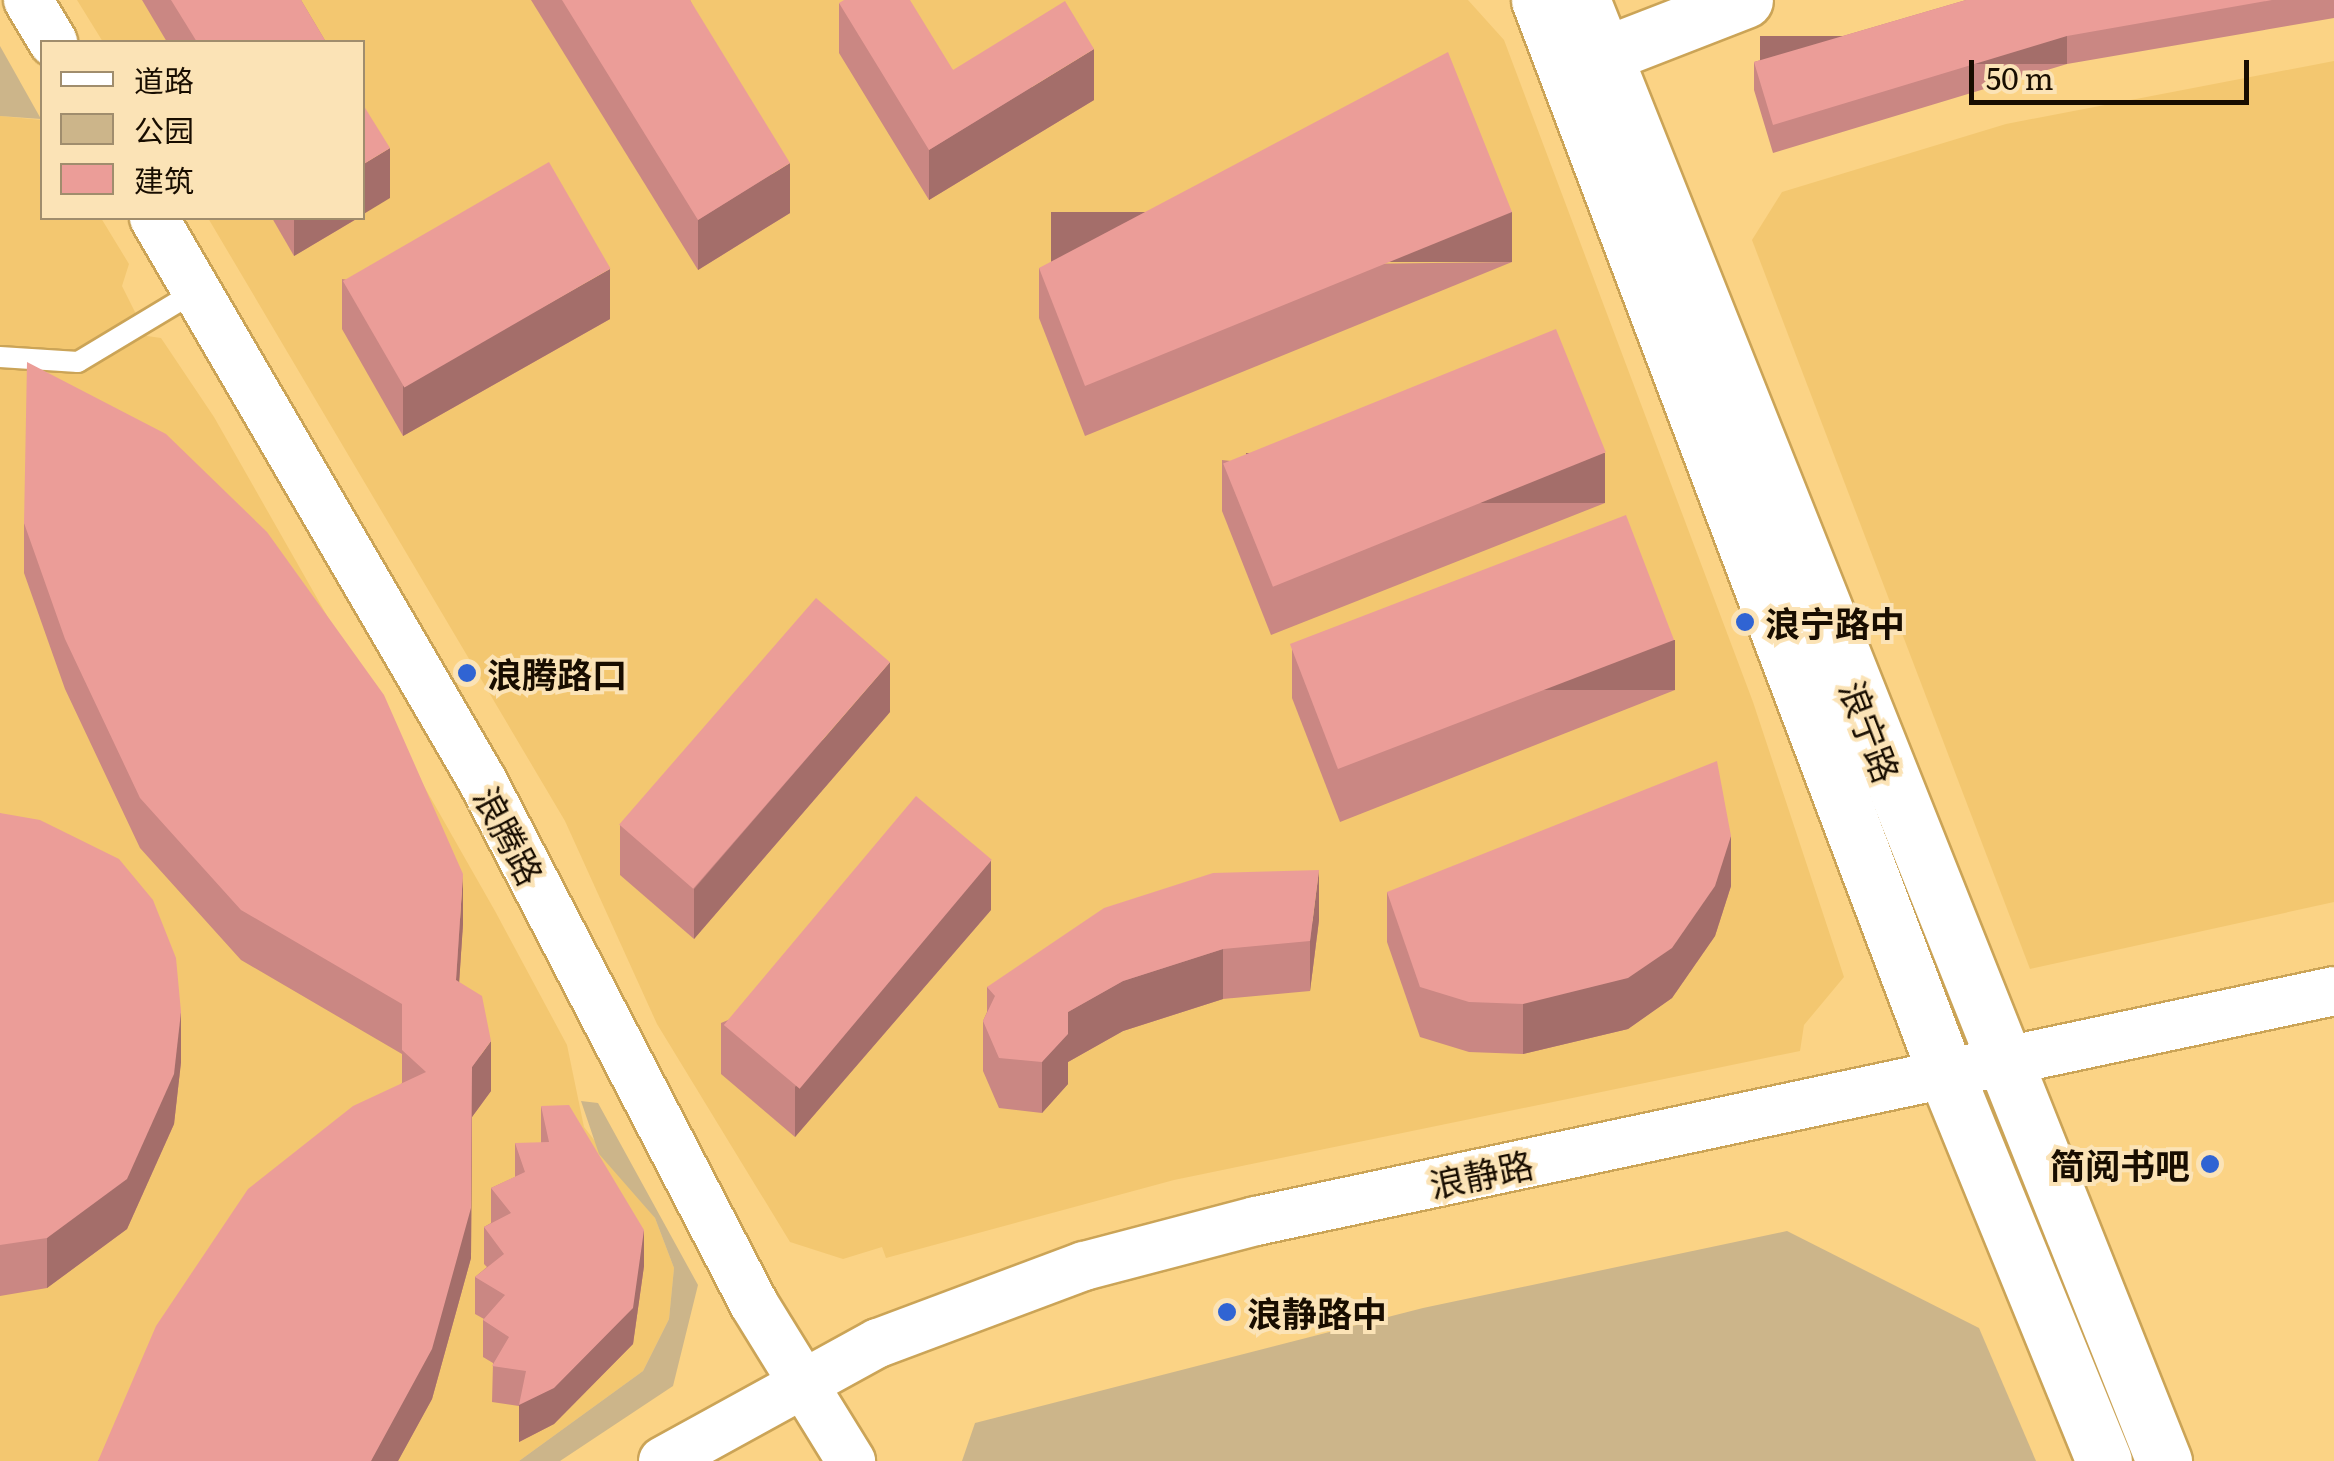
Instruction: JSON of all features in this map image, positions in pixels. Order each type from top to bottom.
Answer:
[{"type":"main road","name":"浪宁路","points":[[1538,0],[1585,34],[2164,1461]]},
{"type":"main road","points":[[1585,34],[1646,0]]},
{"type":"main road","points":[[1585,34],[1745,0]]},
{"type":"main road","name":"浪宁路","points":[[1585,34],[1946,1074],[2104,1461]]},
{"type":"street","points":[[28,0],[52,40]]},
{"type":"street","name":"浪腾路","points":[[155,220],[483,782],[802,1384],[851,1461]]},
{"type":"street","name":"浪静路","points":[[663,1461],[878,1343],[1171,1242],[2334,991]]},
{"type":"lane","points":[[0,356],[78,362],[196,291]]},
{"type":"shaded area","points":[[77,0],[1468,0],[1504,40],[1753,702],[1844,977],[1804,1025],[1800,1051],[1174,1180],[886,1258],[882,1247],[843,1259],[790,1242],[657,1024],[565,821],[209,220],[365,220],[365,40],[102,40]]},
{"type":"shaded area","points":[[2334,61],[2334,902],[2030,969],[1752,240],[1782,192],[2006,124]]},
{"type":"shaded area","points":[[0,116],[40,120],[40,220],[102,220],[129,264],[122,286],[147,336],[161,338],[214,417],[495,911],[567,1045],[584,1127],[655,1218],[674,1268],[669,1319],[643,1371],[519,1461],[0,1461]]},
{"type":"green space","points":[[0,46],[40,119],[0,116]]},
{"type":"green space","points":[[581,1101],[598,1103],[698,1285],[673,1386],[560,1461],[519,1461],[643,1371],[669,1319],[674,1268],[655,1218],[599,1154]]},
{"type":"green space","points":[[1787,1231],[1979,1328],[2036,1461],[962,1461],[975,1423],[1423,1308]]},
{"type":"building","points":[[171,0],[301,0],[325,40],[196,40]]},
{"type":"building","points":[[562,0],[690,0],[790,163],[698,220]]},
{"type":"building","points":[[910,0],[953,70],[1065,1],[1094,49],[929,150],[839,3]]},
{"type":"building","points":[[1966,0],[2272,0],[2067,36],[1773,125],[1754,62]]},
{"type":"building","points":[[1448,52],[1512,212],[1085,386],[1039,268]]},
{"type":"building","points":[[365,108],[390,148],[365,163]]},
{"type":"building","points":[[549,162],[610,269],[404,388],[343,281]]},
{"type":"building","points":[[1556,329],[1606,452],[1273,587],[1223,463]]},
{"type":"building","points":[[27,362],[166,434],[267,532],[384,695],[463,874],[456,980],[482,996],[491,1041],[472,1067],[471,1208],[432,1349],[371,1461],[98,1461],[156,1326],[248,1189],[353,1106],[426,1072],[402,1050],[402,1004],[241,910],[140,798],[65,639],[24,523]]},
{"type":"building","points":[[1626,515],[1674,640],[1338,769],[1290,644]]},
{"type":"building","points":[[816,598],[890,662],[693,889],[619,824]]},
{"type":"building","points":[[1717,761],[1731,836],[1715,886],[1672,948],[1628,978],[1523,1004],[1469,1002],[1420,987],[1387,892]]},
{"type":"building","points":[[916,796],[992,860],[800,1089],[724,1025]]},
{"type":"building","points":[[0,813],[40,820],[119,859],[153,900],[176,958],[181,1012],[174,1074],[127,1179],[47,1238],[0,1245]]},
{"type":"building","points":[[1319,870],[1310,941],[1223,949],[1123,981],[1068,1012],[1068,1034],[1042,1062],[999,1058],[983,1021],[995,996],[987,987],[1104,908],[1213,873]]},
{"type":"building","points":[[569,1105],[644,1230],[633,1308],[554,1388],[519,1405],[526,1371],[492,1366],[509,1337],[483,1320],[505,1295],[475,1277],[504,1254],[484,1227],[511,1213],[491,1188],[525,1172],[515,1143],[549,1142],[541,1106]]},
{"type":"place","name":"浪宁路中","points":[[1745,622]]},
{"type":"place","name":"浪腾路口","points":[[467,673]]},
{"type":"place","name":"简阅书吧","points":[[2210,1164]]},
{"type":"place","name":"浪静路中","points":[[1227,1312]]}]
